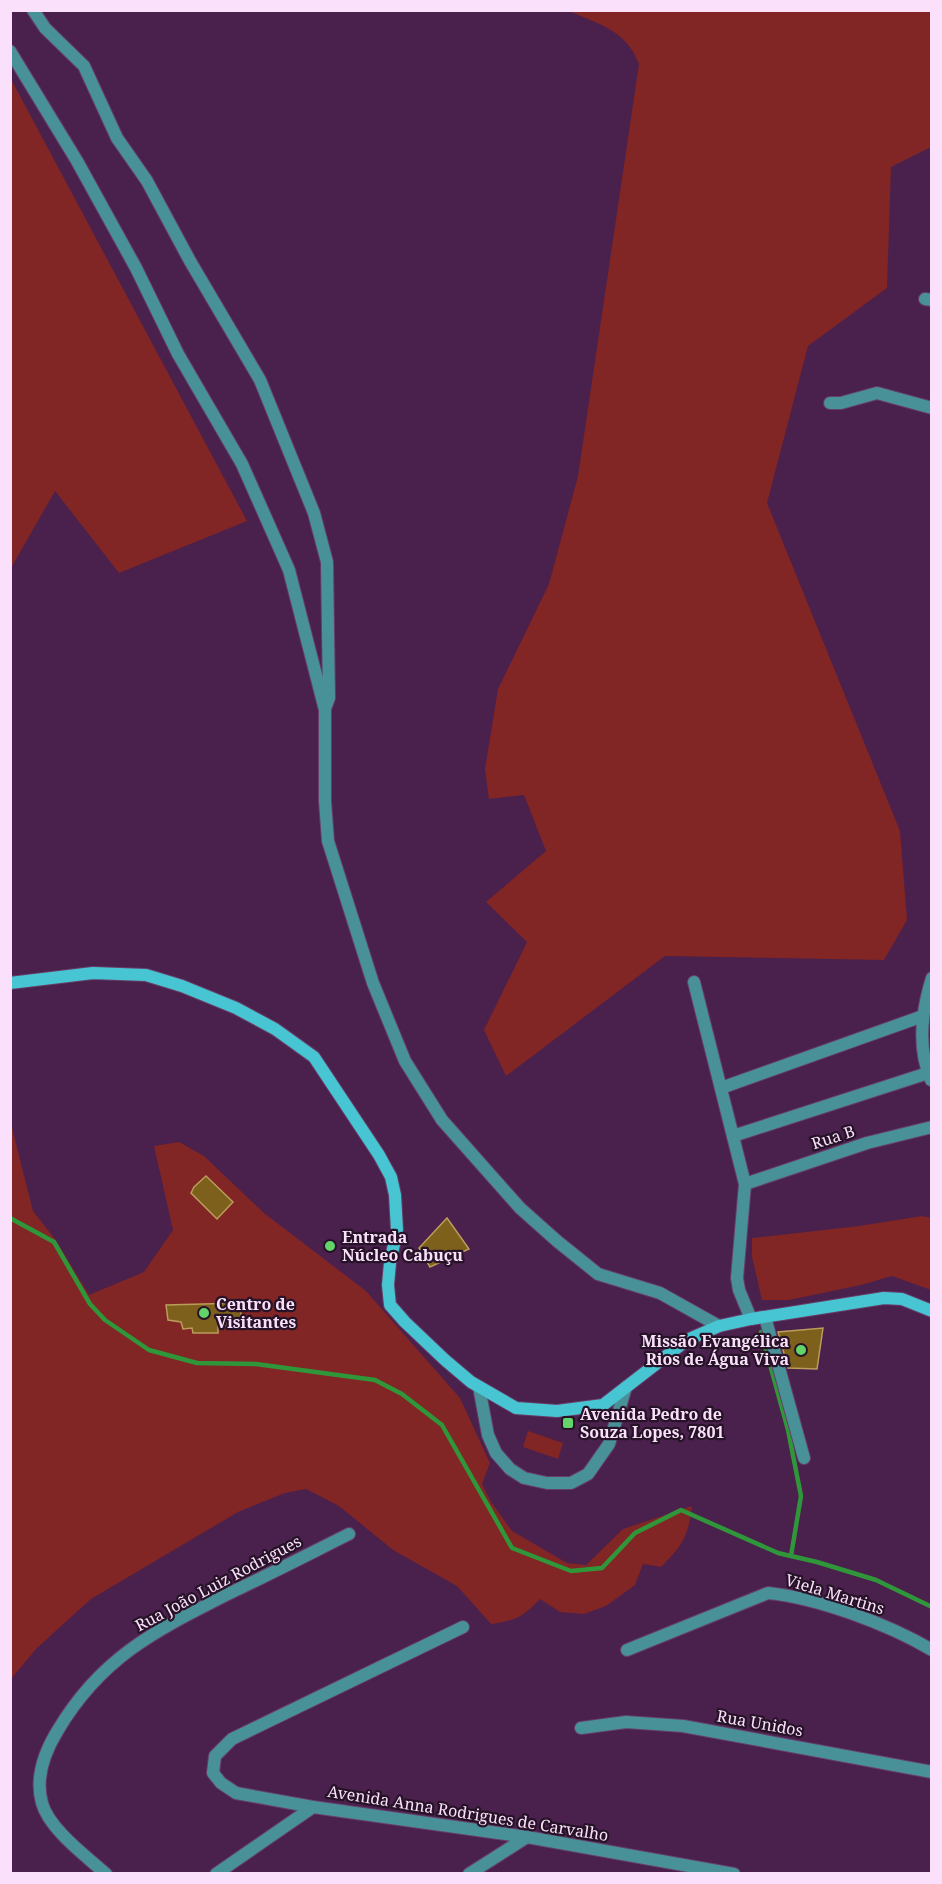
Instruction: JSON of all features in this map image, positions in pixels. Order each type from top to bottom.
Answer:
[{"type":"main road","points":[[10,983],[93,973],[146,975],[182,986],[236,1008],[275,1029],[314,1057],[391,1177],[396,1202],[397,1230],[390,1263],[388,1285],[390,1305],[445,1360],[479,1387],[516,1408],[558,1411],[603,1404],[667,1353],[687,1340],[719,1326],[884,1298],[902,1299],[932,1311]]},
{"type":"street","points":[[33,10],[45,28],[84,66],[117,138],[147,181],[189,261],[260,380],[314,513],[327,562],[329,698],[325,710]]},
{"type":"street","points":[[10,51],[77,161],[136,268],[178,354],[242,464],[289,570],[325,710],[325,809],[328,841],[374,983],[405,1061],[442,1120],[520,1208],[557,1241],[598,1274],[660,1293],[719,1326]]},
{"type":"street","points":[[830,403],[841,403],[877,393],[932,408]]},
{"type":"street","points":[[733,1136],[930,1077],[923,1049],[923,1016],[932,978]]},
{"type":"street","points":[[694,982],[746,1184],[737,1278],[739,1290],[751,1319]]},
{"type":"street","points":[[721,1088],[923,1016]]},
{"type":"street","name":"Rua B","points":[[746,1184],[867,1143],[932,1127]]},
{"type":"street","points":[[765,1317],[804,1458]]},
{"type":"street","points":[[479,1387],[488,1435],[496,1453],[510,1469],[524,1478],[547,1483],[571,1483],[588,1474],[609,1443],[626,1387]]},
{"type":"street","name":"Rua João Luiz Rodrigues","points":[[106,1874],[53,1825],[42,1804],[40,1777],[47,1748],[68,1713],[96,1679],[127,1650],[159,1629],[349,1534]]},
{"type":"street","name":"Viela Martins","points":[[627,1650],[768,1593],[790,1595],[872,1622],[911,1637],[932,1650]]},
{"type":"street","points":[[313,1807],[236,1793],[221,1783],[213,1773],[215,1756],[232,1739],[463,1627]]},
{"type":"street","name":"Rua Unidos","points":[[581,1728],[626,1722],[683,1726],[932,1772]]},
{"type":"street","name":"Avenida Anna Rodrigues de Carvalho","points":[[216,1874],[313,1807],[527,1836],[735,1874]]},
{"type":"street","points":[[470,1874],[527,1836]]},
{"type":"shaded area","points":[[568,11],[931,11],[931,147],[891,167],[887,288],[808,346],[767,503],[900,831],[907,920],[884,960],[665,956],[506,1076],[484,1030],[527,942],[486,902],[546,851],[524,795],[489,799],[485,769],[498,689],[549,584],[578,476],[639,64],[627,43],[619,36],[601,25]]},
{"type":"shaded area","points":[[11,79],[247,521],[119,573],[55,491],[11,568]]},
{"type":"shaded area","points":[[10,1120],[33,1211],[55,1239],[89,1295],[144,1272],[173,1230],[154,1146],[179,1142],[204,1156],[264,1213],[366,1291],[460,1398],[490,1463],[482,1484],[491,1502],[512,1531],[567,1563],[586,1565],[623,1529],[692,1506],[689,1526],[675,1553],[661,1567],[643,1564],[635,1585],[606,1606],[584,1614],[560,1612],[540,1599],[518,1617],[491,1624],[457,1586],[393,1550],[339,1506],[306,1489],[285,1493],[238,1512],[91,1599],[37,1648],[11,1679]]},
{"type":"shaded area","points":[[922,1216],[931,1218],[931,1290],[892,1276],[789,1300],[762,1300],[752,1257],[752,1238],[859,1226]]},
{"type":"shaded area","points":[[528,1431],[563,1443],[558,1459],[523,1447]]},
{"type":"building","points":[[206,1176],[233,1202],[217,1219],[191,1193]]},
{"type":"building","points":[[447,1218],[469,1249],[430,1267],[419,1248]]},
{"type":"building","name":"Centro de Visitantes","points":[[240,1303],[242,1325],[218,1327],[218,1333],[193,1333],[192,1328],[183,1329],[181,1322],[168,1320],[166,1305]]},
{"type":"building","name":"Missão Evangélica Rios de Água Viva","points":[[823,1328],[817,1369],[788,1368],[778,1332]]},
{"type":"waterway","points":[[10,1218],[54,1242],[90,1304],[105,1320],[149,1350],[197,1363],[256,1364],[375,1380],[402,1394],[442,1425],[512,1548],[571,1571],[602,1568],[635,1533],[681,1510],[778,1553],[876,1580],[932,1607]]},
{"type":"waterway","points":[[761,1332],[788,1430],[801,1496],[791,1556]]},
{"type":"place","name":"Entrada Núcleo Cabuçu","points":[[330,1246]]},
{"type":"place","name":"Centro de Visitantes","points":[[204,1313]]},
{"type":"place","name":"Missão Evangélica Rios de Água Viva","points":[[801,1350]]},
{"type":"place","name":"Avenida Pedro de Souza Lopes, 7801","points":[[568,1423]]}]
